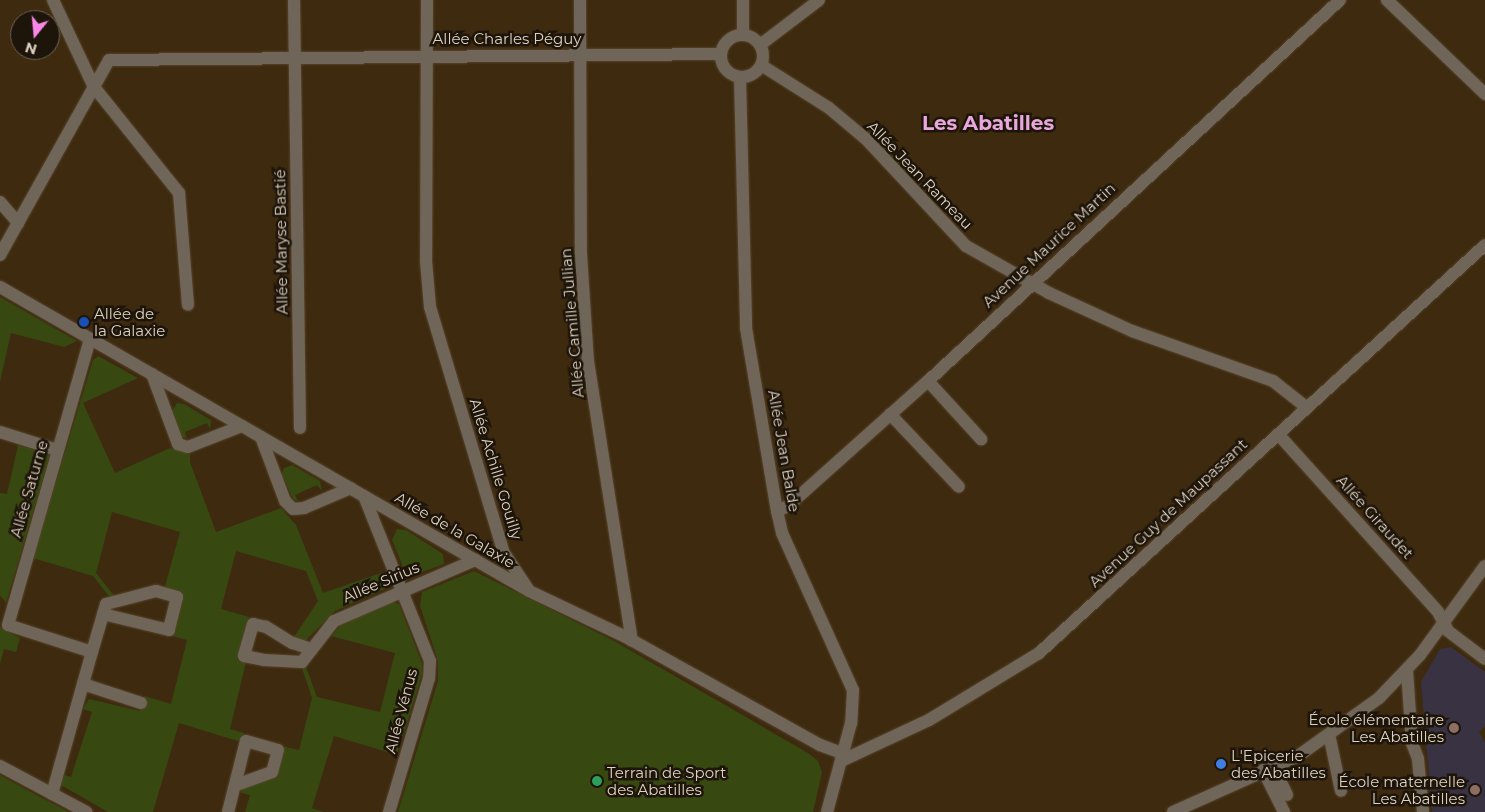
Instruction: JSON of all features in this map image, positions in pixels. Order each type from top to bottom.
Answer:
[{"type":"street","points":[[54,0],[94,87],[179,192],[188,305]]},
{"type":"street","name":"Allée Maryse Bastié","points":[[294,0],[300,428]]},
{"type":"street","name":"Allée Achille Gouilly","points":[[427,0],[426,261],[430,307],[504,553],[529,591]]},
{"type":"street","name":"Allée Camille Jullian","points":[[580,0],[581,254],[588,361],[632,641]]},
{"type":"street","points":[[743,0],[744,35]]},
{"type":"street","points":[[760,45],[819,0]]},
{"type":"street","name":"Avenue Maurice Martin","points":[[777,511],[788,506],[928,380],[1032,282],[1340,0]]},
{"type":"street","points":[[1387,0],[1485,94]]},
{"type":"street","points":[[744,35],[760,45],[762,65],[753,75],[740,77],[723,67],[720,54],[730,38],[744,35]]},
{"type":"street","name":"Allée Charles Péguy","points":[[94,87],[109,60],[294,56],[720,54]]},
{"type":"street","name":"Allée Jean Rameau","points":[[762,65],[829,108],[866,140],[966,246],[1032,282],[1132,330],[1273,381],[1306,407]]},
{"type":"street","name":"Allée Jean Balde","points":[[740,77],[746,328],[777,511],[782,533],[853,690],[851,723],[827,812]]},
{"type":"street","points":[[0,255],[94,87]]},
{"type":"street","points":[[0,202],[18,223]]},
{"type":"street","name":"Avenue Guy de Maupassant","points":[[842,757],[929,720],[1039,654],[1306,407],[1485,245]]},
{"type":"street","name":"Allée de la Galaxie","points":[[0,287],[529,591]]},
{"type":"street","name":"Allée Saturne","points":[[8,625],[90,339]]},
{"type":"street","points":[[152,374],[178,444],[188,448],[242,426]]},
{"type":"street","points":[[928,380],[981,439]]},
{"type":"street","points":[[890,414],[959,487]]},
{"type":"street","points":[[0,432],[57,450]]},
{"type":"street","name":"Allée Giraudet","points":[[1278,434],[1438,612],[1448,631],[1485,659]]},
{"type":"street","points":[[261,436],[285,501],[293,508],[304,508],[351,488]]},
{"type":"street","points":[[364,496],[403,590]]},
{"type":"street","name":"Allée Sirius","points":[[311,649],[292,643],[266,627],[252,624],[244,656],[264,660],[302,662],[334,621],[475,560]]},
{"type":"street","points":[[1173,812],[1298,756],[1379,698],[1407,670],[1444,624],[1485,566]]},
{"type":"street","name":"Allée Vénus","points":[[389,812],[430,678],[430,661],[403,590]]},
{"type":"street","points":[[52,794],[92,652],[103,614],[106,604],[156,591],[177,597],[169,630],[103,614]]},
{"type":"street","points":[[529,591],[632,641],[842,757]]},
{"type":"street","points":[[0,613],[8,625],[92,652]]},
{"type":"street","points":[[1407,670],[1412,743],[1418,759],[1423,812]]},
{"type":"street","points":[[83,684],[142,703]]},
{"type":"street","points":[[1329,734],[1342,790]]},
{"type":"street","points":[[0,766],[86,812]]},
{"type":"street","points":[[1268,768],[1287,795]]},
{"type":"street","points":[[1268,768],[1284,812]]},
{"type":"street","points":[[228,812],[236,785]]},
{"type":"shaded area","name":"École élémentaire Les Abatilles","points":[[1451,647],[1485,672],[1485,726],[1479,732],[1485,743],[1485,812],[1432,812],[1421,682],[1440,649]]},
{"type":"green space","points":[[0,297],[77,341],[64,347],[11,333],[0,382]]},
{"type":"green space","points":[[98,356],[138,378],[83,403],[115,473],[170,448],[190,454],[190,462],[216,532],[281,508],[296,525],[323,593],[384,572],[389,582],[387,588],[335,611],[304,642],[294,637],[318,601],[306,571],[236,551],[221,609],[249,617],[237,659],[246,662],[230,729],[244,733],[241,742],[179,723],[153,812],[108,812],[61,785],[64,775],[71,777],[92,712],[83,709],[89,699],[140,711],[144,696],[171,704],[187,640],[172,636],[183,595],[164,590],[180,532],[112,512],[96,573],[116,598],[112,600],[93,576],[33,558],[93,360]]},
{"type":"green space","points":[[177,403],[184,404],[211,420],[210,429],[207,423],[185,432],[187,438],[182,437],[172,411]]},
{"type":"green space","points":[[18,445],[50,455],[6,603],[0,595],[0,493],[7,494]]},
{"type":"green space","points":[[292,465],[320,481],[322,491],[317,485],[295,495],[298,501],[293,499],[282,474],[284,468]]},
{"type":"green space","points":[[397,529],[406,530],[443,554],[444,564],[417,574],[410,573],[403,567],[392,540]]},
{"type":"green space","points":[[474,571],[614,641],[808,753],[818,761],[822,772],[813,812],[398,812],[438,681],[438,661],[420,606],[422,592]]},
{"type":"green space","points":[[391,602],[399,604],[422,663],[422,675],[397,755],[334,736],[312,808],[323,812],[245,812],[250,795],[241,793],[243,787],[276,777],[282,746],[299,750],[312,698],[302,668],[306,667],[317,697],[380,712],[395,653],[331,636],[341,625]]},
{"type":"green space","points":[[0,627],[20,638],[16,652],[4,649],[0,664]]},
{"type":"green space","points":[[0,775],[27,790],[69,812],[0,812]]},
{"type":"place","name":"Allée de la Galaxie","points":[[84,322]]},
{"type":"place","name":"École élémentaire Les Abatilles","points":[[1454,728]]},
{"type":"place","name":"L'Epicerie des Abatilles","points":[[1221,764]]},
{"type":"place","name":"Terrain de Sport des Abatilles","points":[[597,781]]},
{"type":"place","name":"École maternelle Les Abatilles","points":[[1475,790]]},
{"type":"district","name":"Les Abatilles","points":[[988,123]]}]
